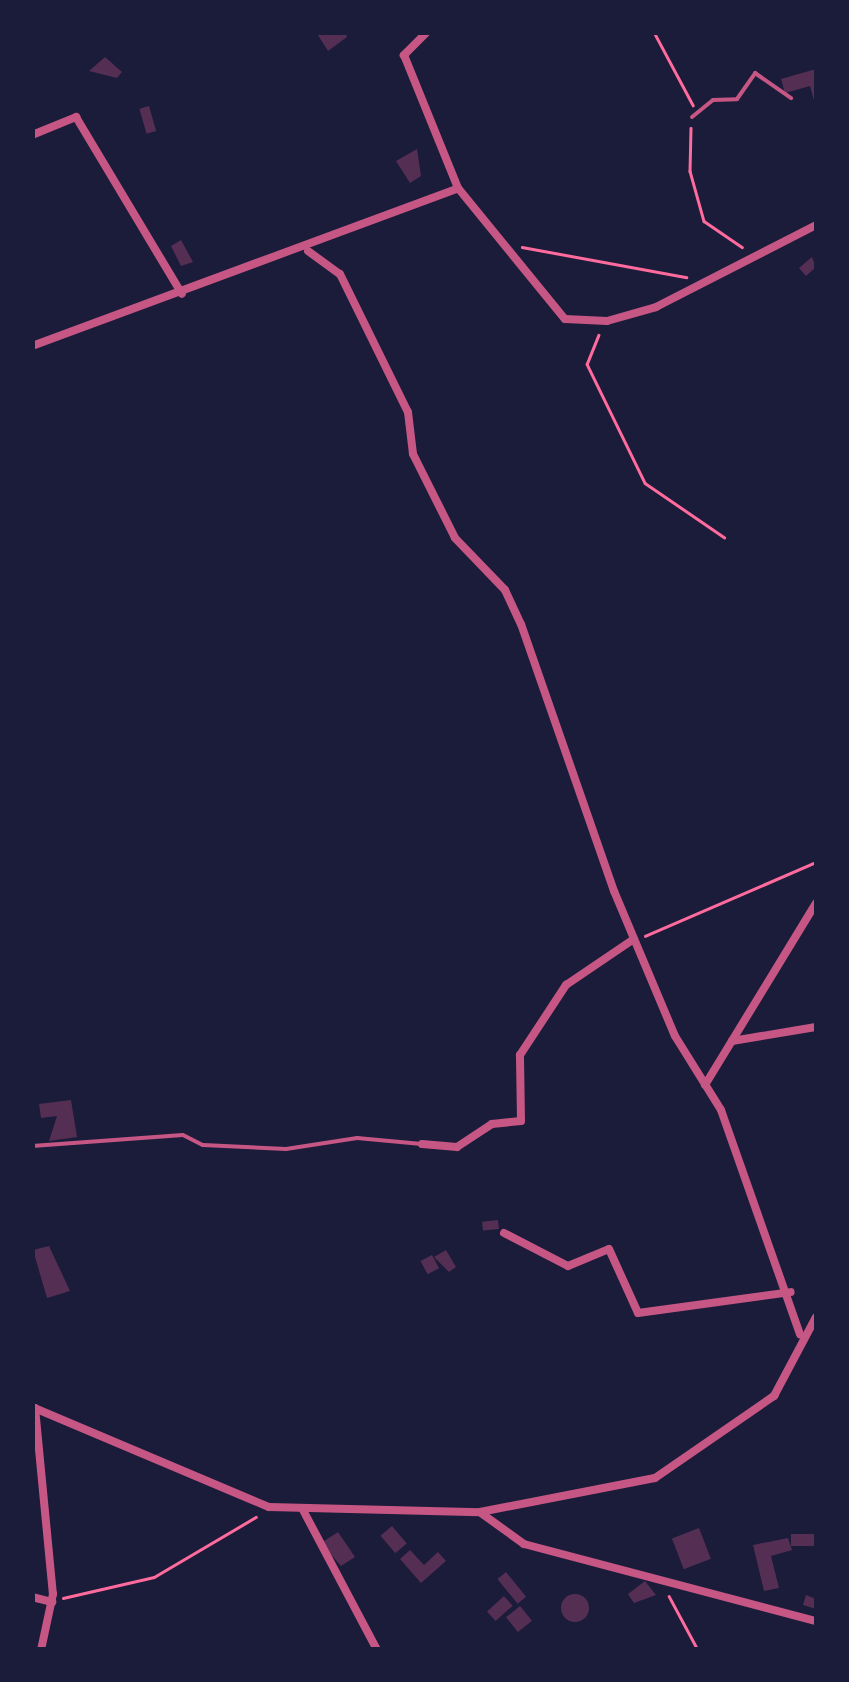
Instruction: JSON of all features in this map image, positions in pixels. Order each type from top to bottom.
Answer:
[{"type":"street","points":[[427,32],[404,56],[458,188],[511,246],[554,313],[607,321],[710,283],[816,225]]},
{"type":"street","points":[[32,135],[76,117],[182,294]]},
{"type":"street","points":[[32,346],[308,250],[458,188]]},
{"type":"street","points":[[308,250],[340,274],[408,412],[413,454],[455,538],[505,590],[634,939],[706,1085],[791,1292],[800,1334]]},
{"type":"street","points":[[706,1085],[816,903]]},
{"type":"street","points":[[422,1144],[457,1147],[492,1124],[521,1120],[520,1055],[566,985],[634,939]]},
{"type":"street","points":[[732,1041],[816,1027]]},
{"type":"street","points":[[504,1233],[568,1266],[609,1249],[638,1312],[791,1292]]},
{"type":"street","points":[[41,1650],[52,1602],[34,1407],[270,1507],[480,1512],[655,1478],[774,1396],[800,1334],[815,1316]]},
{"type":"street","points":[[303,1510],[377,1650]]},
{"type":"street","points":[[480,1512],[524,1544],[816,1621]]},
{"type":"street","points":[[32,1597],[52,1602]]},
{"type":"lane","points":[[692,116],[713,100],[737,99],[755,73],[791,98]]},
{"type":"lane","points":[[32,1146],[183,1135],[203,1145],[286,1148],[357,1138],[422,1144]]},
{"type":"path","points":[[654,32],[691,96],[690,171],[704,221],[728,242],[767,254]]},
{"type":"path","points":[[511,246],[710,283]]},
{"type":"path","points":[[607,321],[587,364],[639,473],[654,494],[724,537]]},
{"type":"path","points":[[634,939],[816,862]]},
{"type":"path","points":[[52,1602],[154,1576],[270,1507]]},
{"type":"path","points":[[672,1584],[670,1610],[698,1650]]},
{"type":"building","points":[[316,32],[345,32],[347,37],[328,51]]},
{"type":"building","points":[[105,57],[122,72],[117,78],[89,71]]},
{"type":"building","points":[[816,69],[816,107],[810,86],[785,93],[781,79]]},
{"type":"building","points":[[149,106],[156,131],[147,134],[139,109]]},
{"type":"building","points":[[417,149],[421,176],[410,183],[396,161]]},
{"type":"building","points":[[181,240],[193,262],[181,266],[171,246]]},
{"type":"building","points":[[812,257],[816,267],[806,276],[799,268]]},
{"type":"building","points":[[71,1100],[77,1137],[49,1141],[57,1116],[41,1118],[39,1104]]},
{"type":"building","points":[[498,1220],[499,1229],[483,1231],[482,1222]]},
{"type":"building","points":[[49,1246],[70,1291],[47,1298],[33,1250]]},
{"type":"building","points":[[446,1250],[456,1267],[449,1272],[434,1257]]},
{"type":"building","points":[[432,1255],[439,1268],[428,1274],[421,1261]]},
{"type":"building","points":[[392,1526],[407,1544],[395,1553],[381,1536]]},
{"type":"building","points":[[699,1528],[711,1559],[684,1569],[672,1538]]},
{"type":"building","points":[[338,1532],[355,1557],[341,1566],[321,1543]]},
{"type":"building","points":[[791,1534],[816,1534],[816,1546],[791,1546]]},
{"type":"building","points":[[788,1538],[792,1550],[771,1556],[779,1588],[764,1591],[753,1545]]},
{"type":"building","points":[[410,1550],[424,1565],[438,1552],[446,1561],[421,1583],[400,1559]]},
{"type":"building","points":[[506,1572],[526,1597],[518,1604],[497,1579]]},
{"type":"building","points":[[645,1581],[656,1595],[634,1603],[628,1594]]},
{"type":"building","points":[[575,1594],[585,1598],[589,1608],[585,1618],[575,1622],[565,1618],[561,1608],[565,1598]]},
{"type":"building","points":[[806,1595],[816,1599],[816,1609],[803,1605]]},
{"type":"building","points":[[504,1596],[513,1606],[496,1621],[487,1611]]},
{"type":"building","points":[[520,1606],[532,1621],[518,1632],[506,1617]]}]
